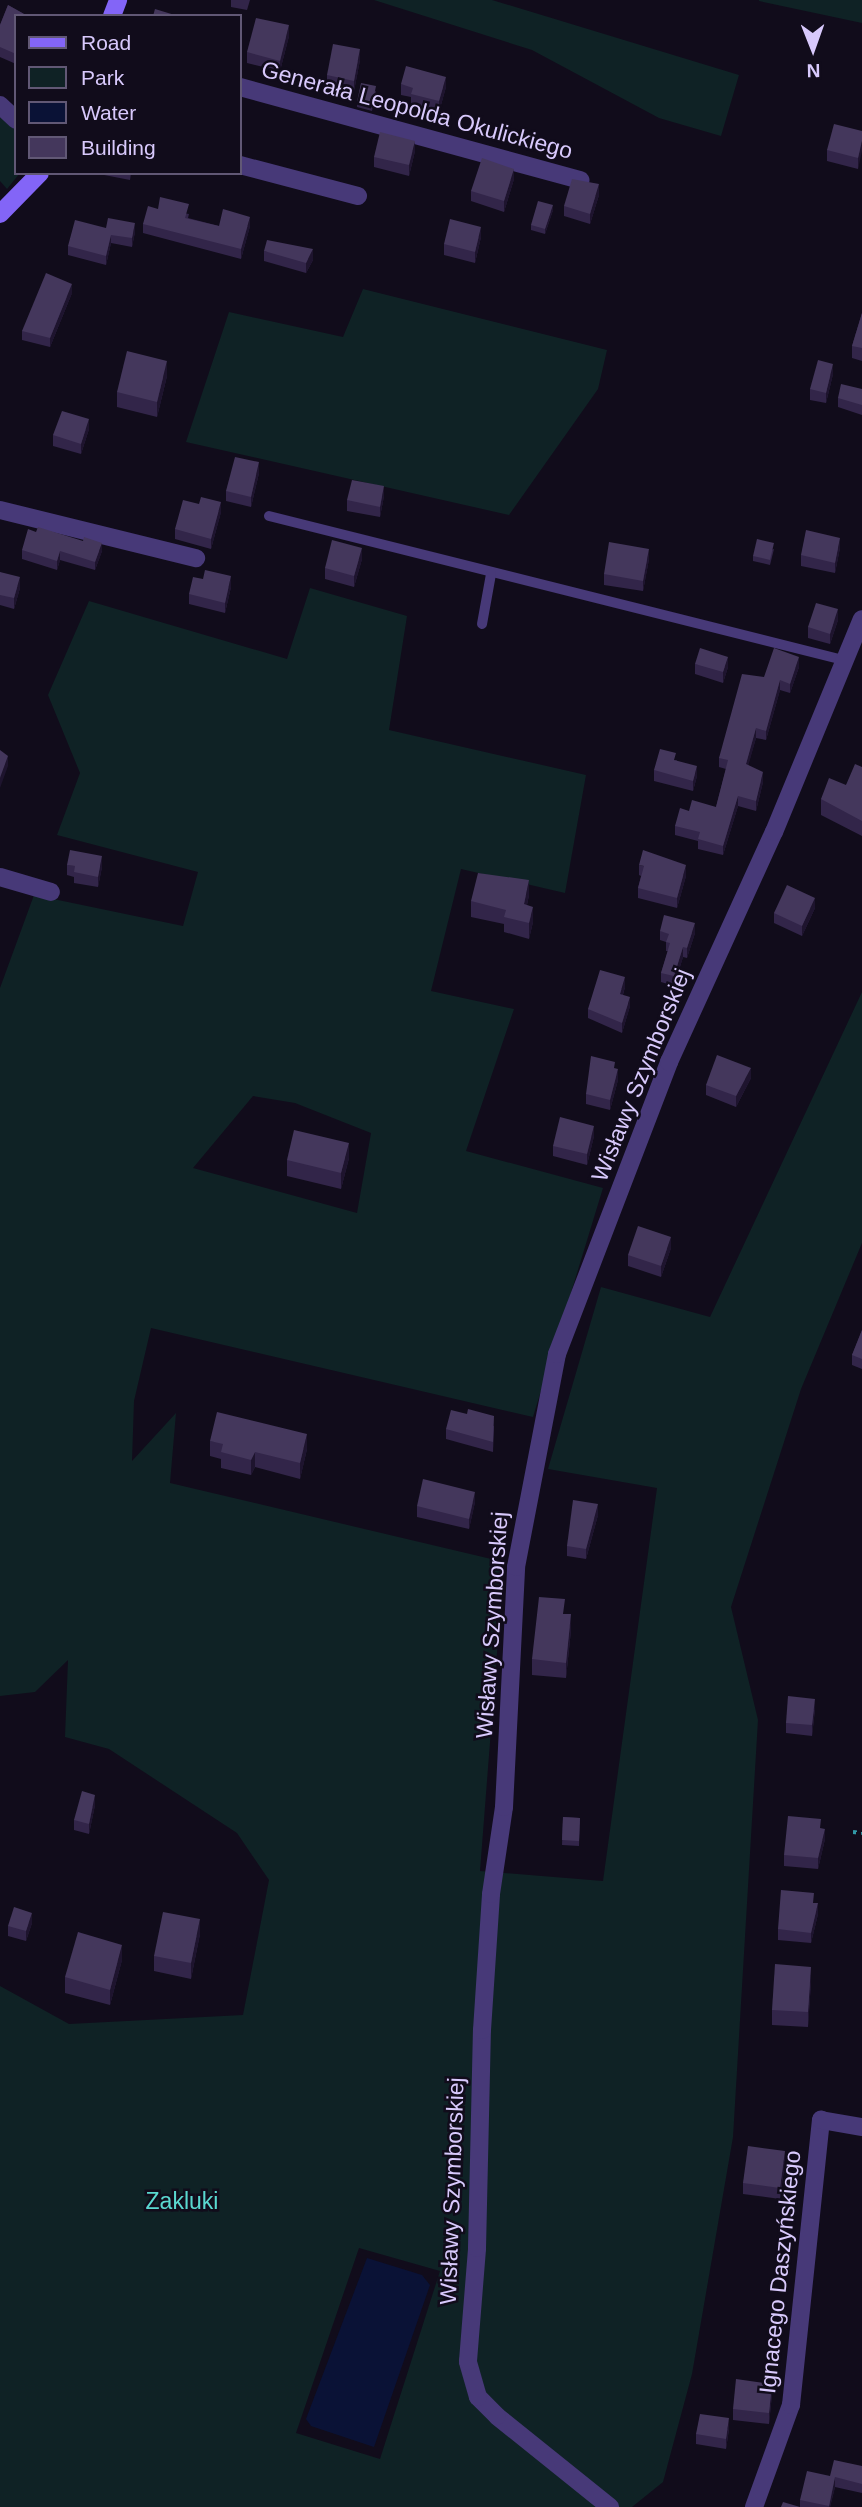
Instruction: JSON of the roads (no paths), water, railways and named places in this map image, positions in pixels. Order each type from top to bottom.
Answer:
[{"type":"street","name":"Generała Leopolda Okulickiego","points":[[242,88],[581,180]]},
{"type":"street","points":[[0,105],[14,118]]},
{"type":"street","points":[[242,166],[358,196]]},
{"type":"street","points":[[0,214],[38,175]]},
{"type":"street","points":[[0,510],[196,558]]},
{"type":"street","name":"Wisławy Szymborskiej","points":[[610,2507],[497,2416],[478,2397],[468,2361],[477,2248],[482,2030],[491,1894],[504,1807],[516,1566],[557,1354],[669,1062],[774,832],[862,619]]},
{"type":"street","points":[[0,877],[51,892]]},
{"type":"street","name":"Ignacego Daszyńskiego","points":[[754,2507],[791,2405],[821,2120],[862,2127]]},
{"type":"lane","points":[[269,516],[491,574],[843,660]]},
{"type":"lane","points":[[482,624],[491,574]]},
{"type":"water","points":[[367,2258],[422,2275],[430,2285],[374,2447],[311,2426],[306,2419]]},
{"type":"park label","name":"Zakluki","points":[[182,2201]]}]
